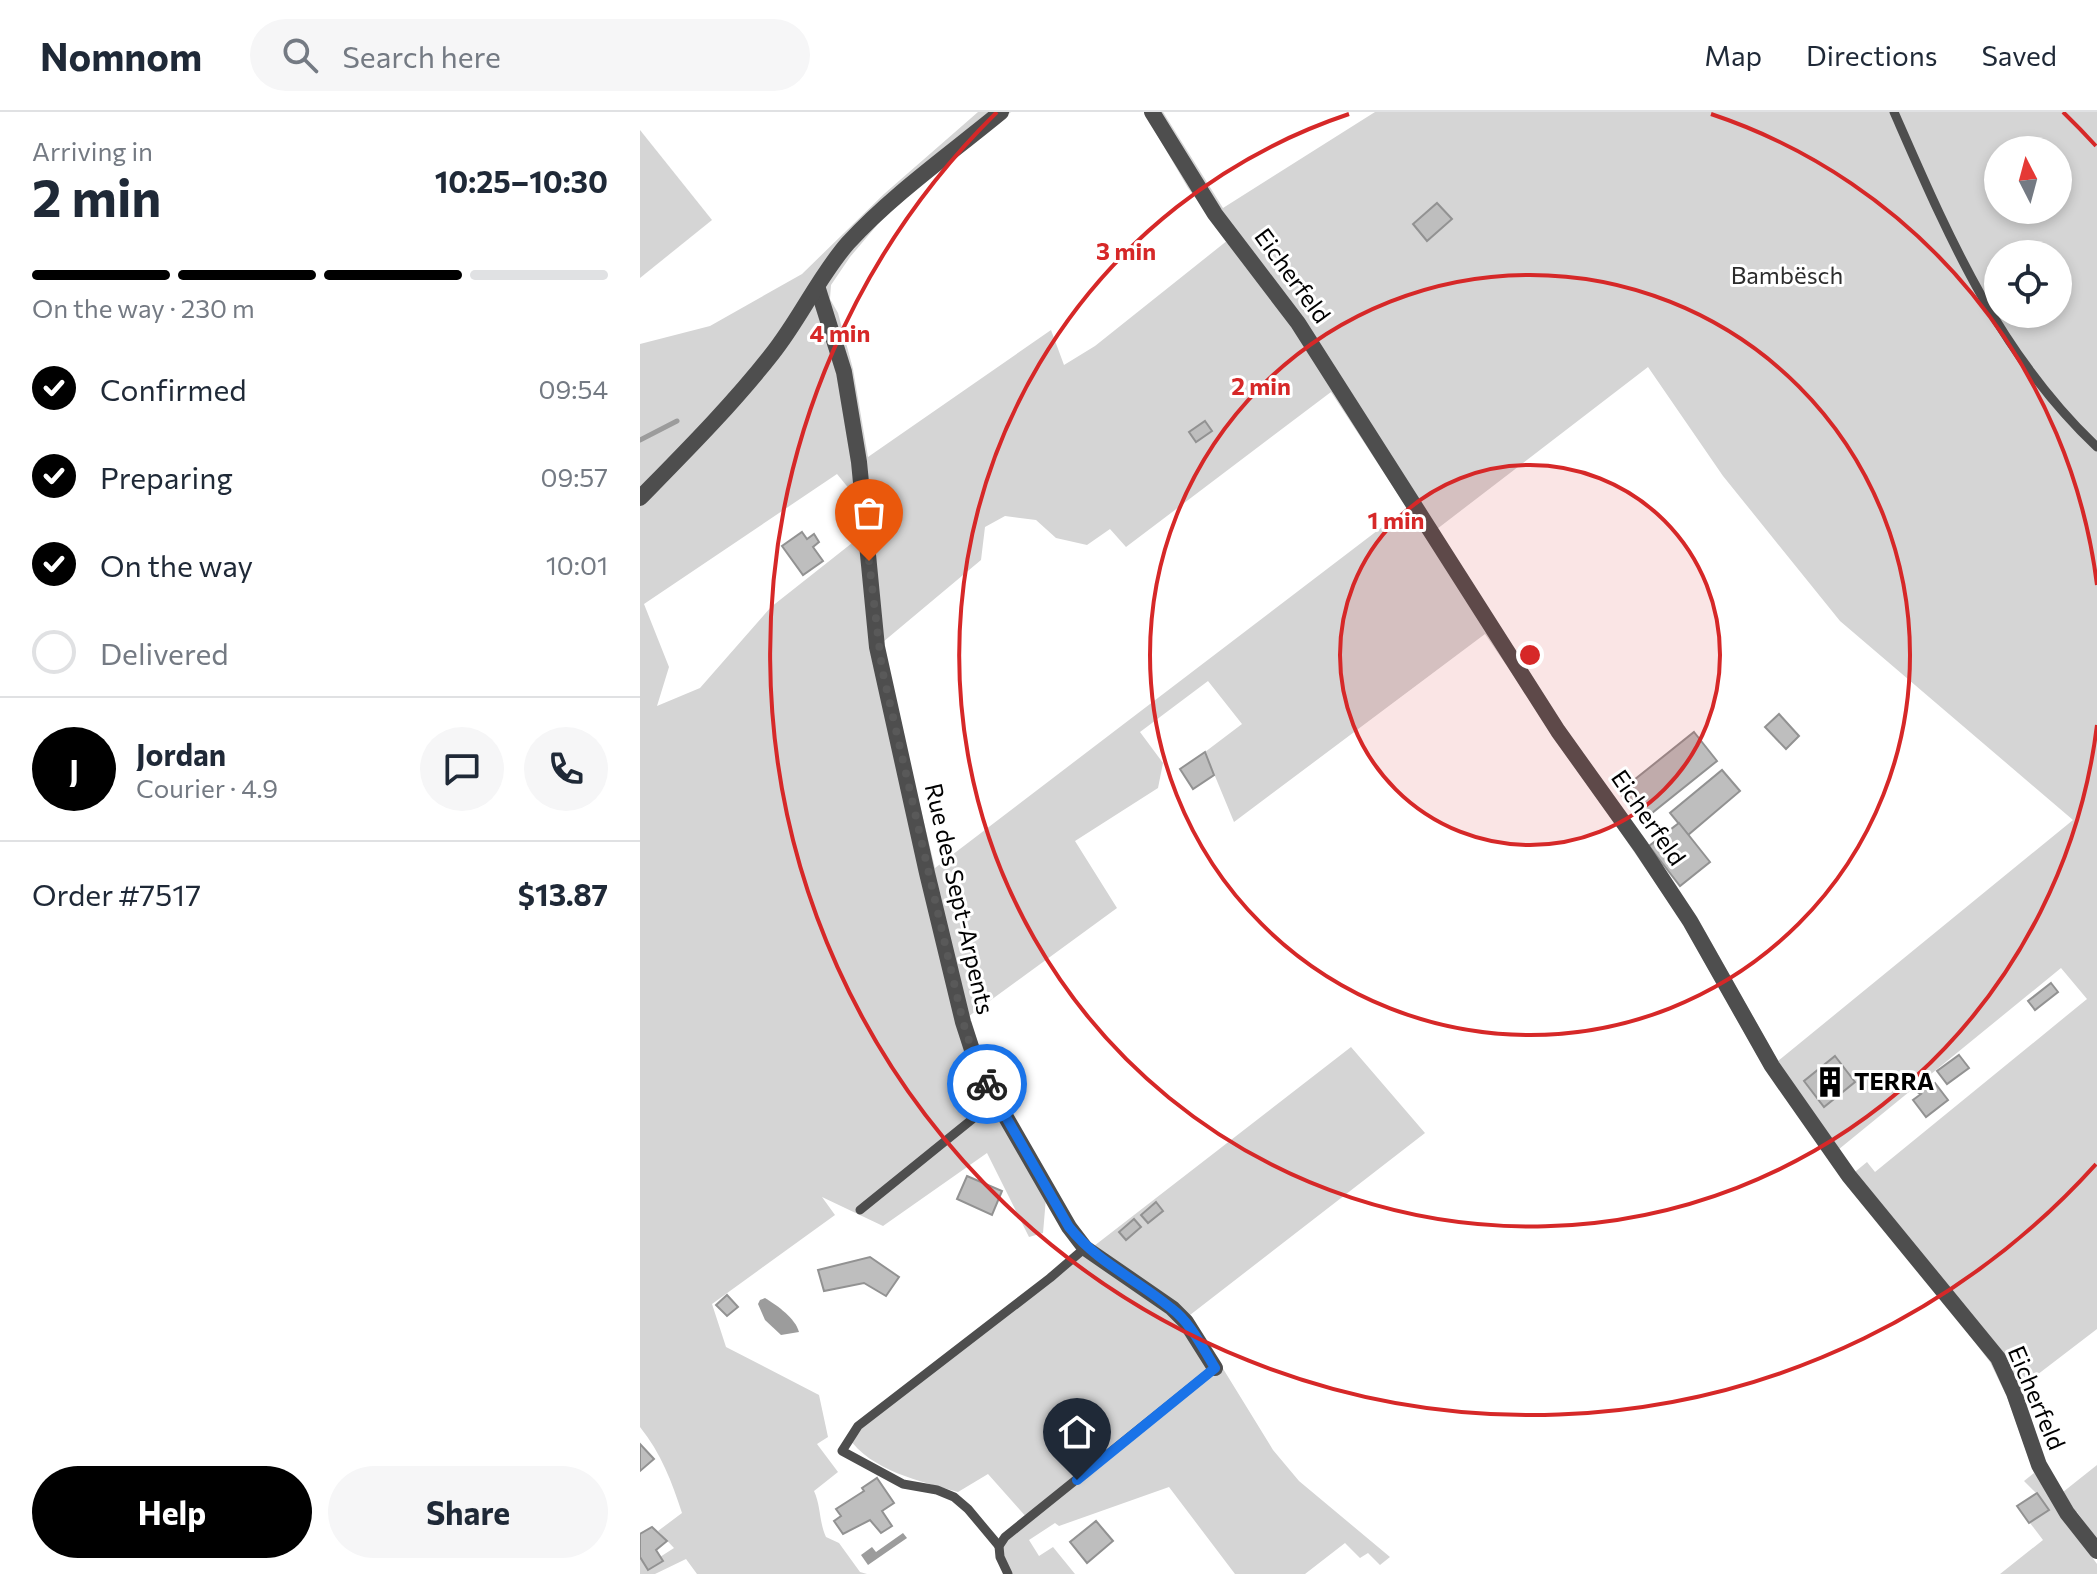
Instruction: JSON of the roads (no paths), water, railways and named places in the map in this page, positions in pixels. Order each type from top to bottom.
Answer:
[{"type":"street","points":[[640,498],[719,418],[774,352],[818,289],[825,271],[848,243],[877,215],[1001,112]]},
{"type":"street","name":"Eicherfeld","points":[[1152,112],[1215,214],[1298,323],[1558,731],[1690,921],[1772,1066],[1849,1176],[1998,1358],[2014,1393],[2039,1465],[2067,1513],[2097,1551]]},
{"type":"street","name":"Rue des Sept-Arpents","points":[[818,289],[844,372],[859,462],[877,647],[886,692],[963,1022],[974,1056],[1069,1227],[1085,1248],[1172,1308],[1186,1322],[1215,1368]]},
{"type":"lane","points":[[1894,112],[1955,251],[1998,325],[2039,385],[2097,447]]},
{"type":"lane","points":[[860,1210],[996,1100]]},
{"type":"lane","points":[[1008,1574],[999,1546],[954,1497],[937,1490],[903,1484],[842,1451],[858,1426],[1085,1248]]},
{"type":"lane","name":"Rue des Sept-Arpents","points":[[999,1546],[1005,1537],[1215,1368]]},
{"type":"waterway","points":[[640,440],[677,421]]},
{"type":"place","name":"TERRA","points":[[1830,1082]]},
{"type":"park label","name":"Bambësch","points":[[1787,276]]}]
